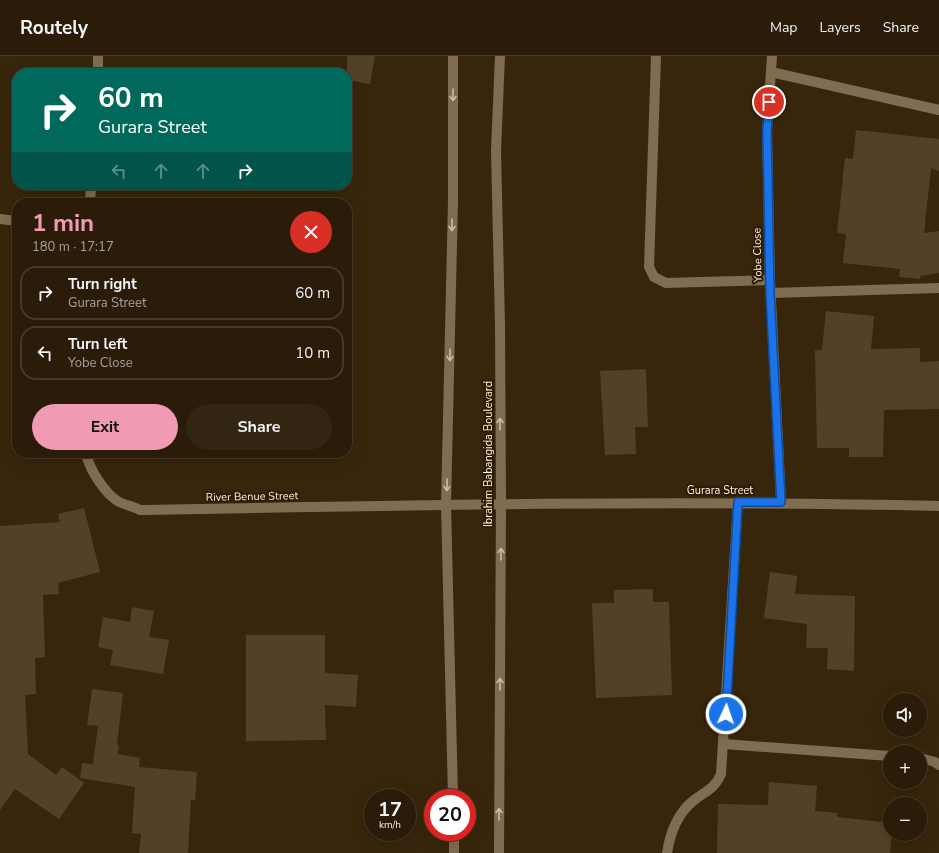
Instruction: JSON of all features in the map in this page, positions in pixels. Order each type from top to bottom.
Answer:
[{"type":"street","points":[[98,56],[98,68]]},
{"type":"street","points":[[453,56],[453,201],[446,504],[453,789]]},
{"type":"street","name":"Ibrahim Babangida Boulevard","points":[[499,853],[501,503],[500,317],[496,151],[500,56]]},
{"type":"street","points":[[656,56],[649,267],[651,272],[654,277],[666,283],[770,280]]},
{"type":"street","name":"Yobe Close","points":[[772,56],[767,132],[770,293],[781,502]]},
{"type":"street","points":[[771,72],[939,110]]},
{"type":"street","points":[[0,219],[12,221]]},
{"type":"street","points":[[770,293],[939,288]]},
{"type":"street","name":"River Benue Street","points":[[87,458],[100,482],[119,502],[140,510],[501,503]]},
{"type":"street","points":[[667,853],[670,834],[677,821],[692,802],[708,792],[717,784],[721,774],[738,502]]},
{"type":"street","name":"Gurara Street","points":[[501,503],[781,502],[939,506]]},
{"type":"street","points":[[724,744],[883,755]]},
{"type":"street","points":[[927,760],[939,765]]},
{"type":"street","points":[[454,841],[454,853]]},
{"type":"building","points":[[347,56],[375,56],[370,84],[352,81],[352,68],[347,68]]},
{"type":"building","points":[[856,130],[939,139],[939,171],[931,168],[924,233],[939,231],[939,273],[920,276],[920,279],[899,277],[900,269],[843,263],[846,234],[837,233],[845,158],[853,159]]},
{"type":"building","points":[[826,311],[874,316],[871,349],[920,348],[920,362],[939,361],[939,409],[884,410],[883,457],[849,457],[849,448],[817,448],[815,350],[822,350]]},
{"type":"building","points":[[646,369],[648,427],[635,427],[636,454],[605,455],[600,371]]},
{"type":"building","points":[[84,508],[100,572],[58,583],[59,594],[43,595],[45,657],[35,658],[36,694],[25,695],[28,754],[56,775],[62,767],[84,783],[59,819],[15,789],[0,810],[0,526],[60,522],[58,514]]},
{"type":"building","points":[[770,572],[797,576],[795,594],[855,596],[854,671],[827,669],[828,648],[806,648],[807,624],[764,618]]},
{"type":"building","points":[[653,589],[653,602],[669,602],[672,695],[596,698],[592,603],[614,603],[614,590]]},
{"type":"building","points":[[132,607],[154,611],[149,637],[169,640],[163,674],[110,665],[113,650],[98,647],[103,617],[130,622]]},
{"type":"building","points":[[246,635],[325,635],[325,673],[358,675],[356,707],[325,705],[326,740],[246,741]]},
{"type":"building","points":[[92,689],[123,693],[117,745],[119,745],[118,754],[140,758],[139,767],[197,772],[195,800],[191,800],[188,853],[139,853],[141,834],[132,833],[135,787],[80,778],[82,763],[93,764],[98,726],[87,725]]},
{"type":"building","points":[[769,782],[817,786],[815,811],[837,813],[837,817],[883,822],[883,841],[891,841],[890,853],[717,853],[718,804],[768,805]]},
{"type":"route","points":[[726,714],[738,502],[781,502],[770,293],[767,132],[769,102]]}]
